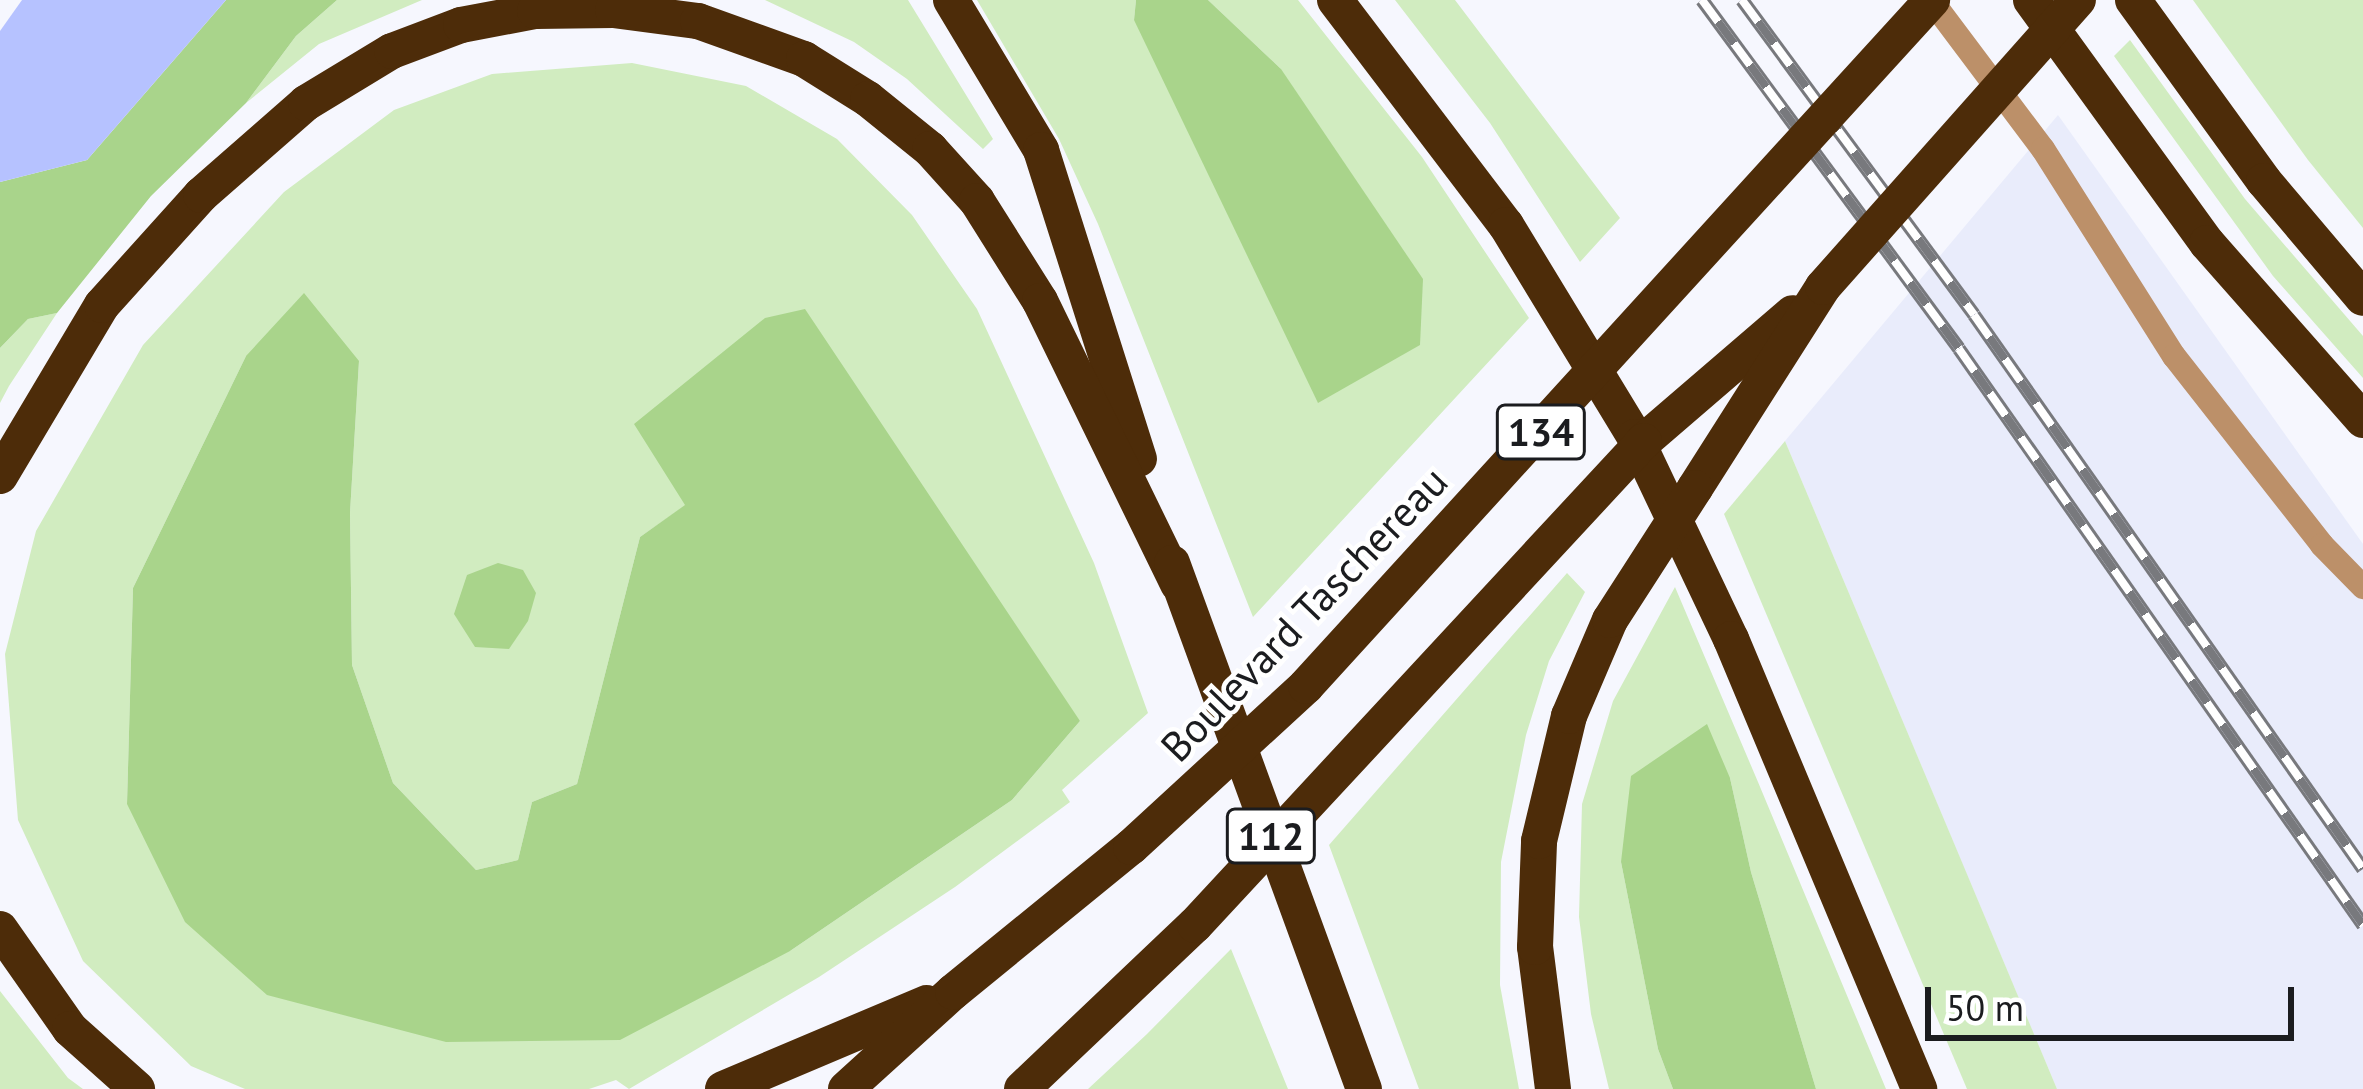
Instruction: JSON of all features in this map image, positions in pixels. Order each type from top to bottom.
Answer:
[{"type":"highway","points":[[951,0],[1041,150],[1178,584]]},
{"type":"highway","points":[[1335,0],[1506,225],[1635,437],[1730,638],[1919,1089]]},
{"type":"highway","name":"Boulevard Taschereau","points":[[846,1089],[952,992],[1131,847],[1293,699],[1932,0]]},
{"type":"highway","points":[[2031,0],[2207,243],[2363,420]]},
{"type":"highway","name":"134","points":[[1022,1089],[1195,925],[1644,441],[1823,287],[2078,0]]},
{"type":"highway","points":[[2133,0],[2238,147],[2363,298]]},
{"type":"highway","points":[[0,476],[102,305],[200,195],[306,103],[392,51],[461,25],[535,10],[613,10],[698,21],[804,59],[868,99],[931,149],[976,201],[1040,301],[1178,584]]},
{"type":"highway","points":[[1553,1089],[1534,946],[1539,841],[1569,716],[1610,620],[1823,287]]},
{"type":"highway","name":"112","points":[[1178,584],[1364,1089]]},
{"type":"highway","points":[[0,928],[70,1029],[137,1089]]},
{"type":"highway","points":[[722,1089],[952,992]]},
{"type":"lane","points":[[1932,0],[2052,161],[2174,356],[2322,545],[2363,587]]},
{"type":"shaded area","points":[[2058,115],[2363,544],[2363,1089],[2057,1089],[1785,441]]},
{"type":"green space","points":[[226,0],[337,0],[296,36],[246,103],[151,196],[57,313],[28,319],[0,348],[0,182],[87,160]]},
{"type":"green space","points":[[337,0],[422,0],[319,44],[246,103],[296,36]]},
{"type":"green space","points":[[765,0],[908,0],[993,139],[983,149],[907,79],[854,42]]},
{"type":"green space","points":[[977,0],[1136,0],[1134,20],[1281,69],[1208,0],[1298,0],[1422,157],[1529,318],[1253,617],[1098,224],[1059,139]]},
{"type":"green space","points":[[1136,0],[1208,0],[1281,69],[1423,279],[1420,345],[1318,403],[1134,20]]},
{"type":"green space","points":[[1395,0],[1455,0],[1620,218],[1580,262],[1490,123]]},
{"type":"green space","points":[[2193,0],[2363,0],[2363,228],[2308,160]]},
{"type":"green space","points":[[2130,40],[2245,199],[2363,336],[2363,378],[2273,276],[2114,56]]},
{"type":"green space","points":[[632,63],[746,86],[837,139],[912,215],[977,309],[1094,563],[1148,713],[1062,790],[1070,802],[955,887],[819,977],[629,1089],[616,1080],[589,1089],[245,1089],[191,1066],[83,961],[18,820],[5,654],[36,531],[143,345],[284,192],[394,110],[492,74]],"holes":[[[246,356],[359,361],[350,513],[352,665],[393,783],[476,870],[518,860],[532,802],[577,784],[640,537],[686,505],[1080,721],[1012,800],[790,951],[127,804],[133,588]]]},
{"type":"green space","points":[[304,293],[359,361],[350,513],[352,665],[393,783],[476,870],[518,860],[532,802],[577,784],[640,537],[685,505],[634,424],[765,318],[805,309],[1080,721],[1012,800],[790,951],[620,1040],[446,1042],[267,995],[185,922],[127,804],[133,588],[246,356]]},
{"type":"green space","points":[[57,313],[0,403],[0,348],[28,319]]},
{"type":"green space","points":[[1785,441],[2057,1089],[1967,1089],[1724,514]]},
{"type":"green space","points":[[498,563],[523,570],[536,593],[528,621],[509,649],[475,647],[454,614],[467,575]]},
{"type":"green space","points":[[1567,573],[1585,592],[1549,661],[1526,735],[1501,862],[1500,985],[1519,1089],[1419,1089],[1329,845]]},
{"type":"green space","points":[[1675,587],[1886,1089],[1816,1089],[1751,872],[1730,778],[1621,862],[1658,1049],[1673,1089],[1609,1089],[1591,1014],[1579,917],[1582,804],[1613,701]]},
{"type":"green space","points":[[1707,724],[1730,778],[1751,872],[1816,1089],[1673,1089],[1658,1049],[1621,862],[1631,776]]},
{"type":"green space","points":[[1231,949],[1288,1089],[1088,1089],[1147,1034]]},
{"type":"green space","points":[[0,991],[68,1078],[83,1089],[0,1089]]},
{"type":"building","points":[[22,0],[226,0],[87,160],[0,182],[0,31]]},
{"type":"railway","points":[[1702,0],[1959,349],[2363,925]]},
{"type":"railway","points":[[1742,0],[1974,315],[2363,869]]}]
